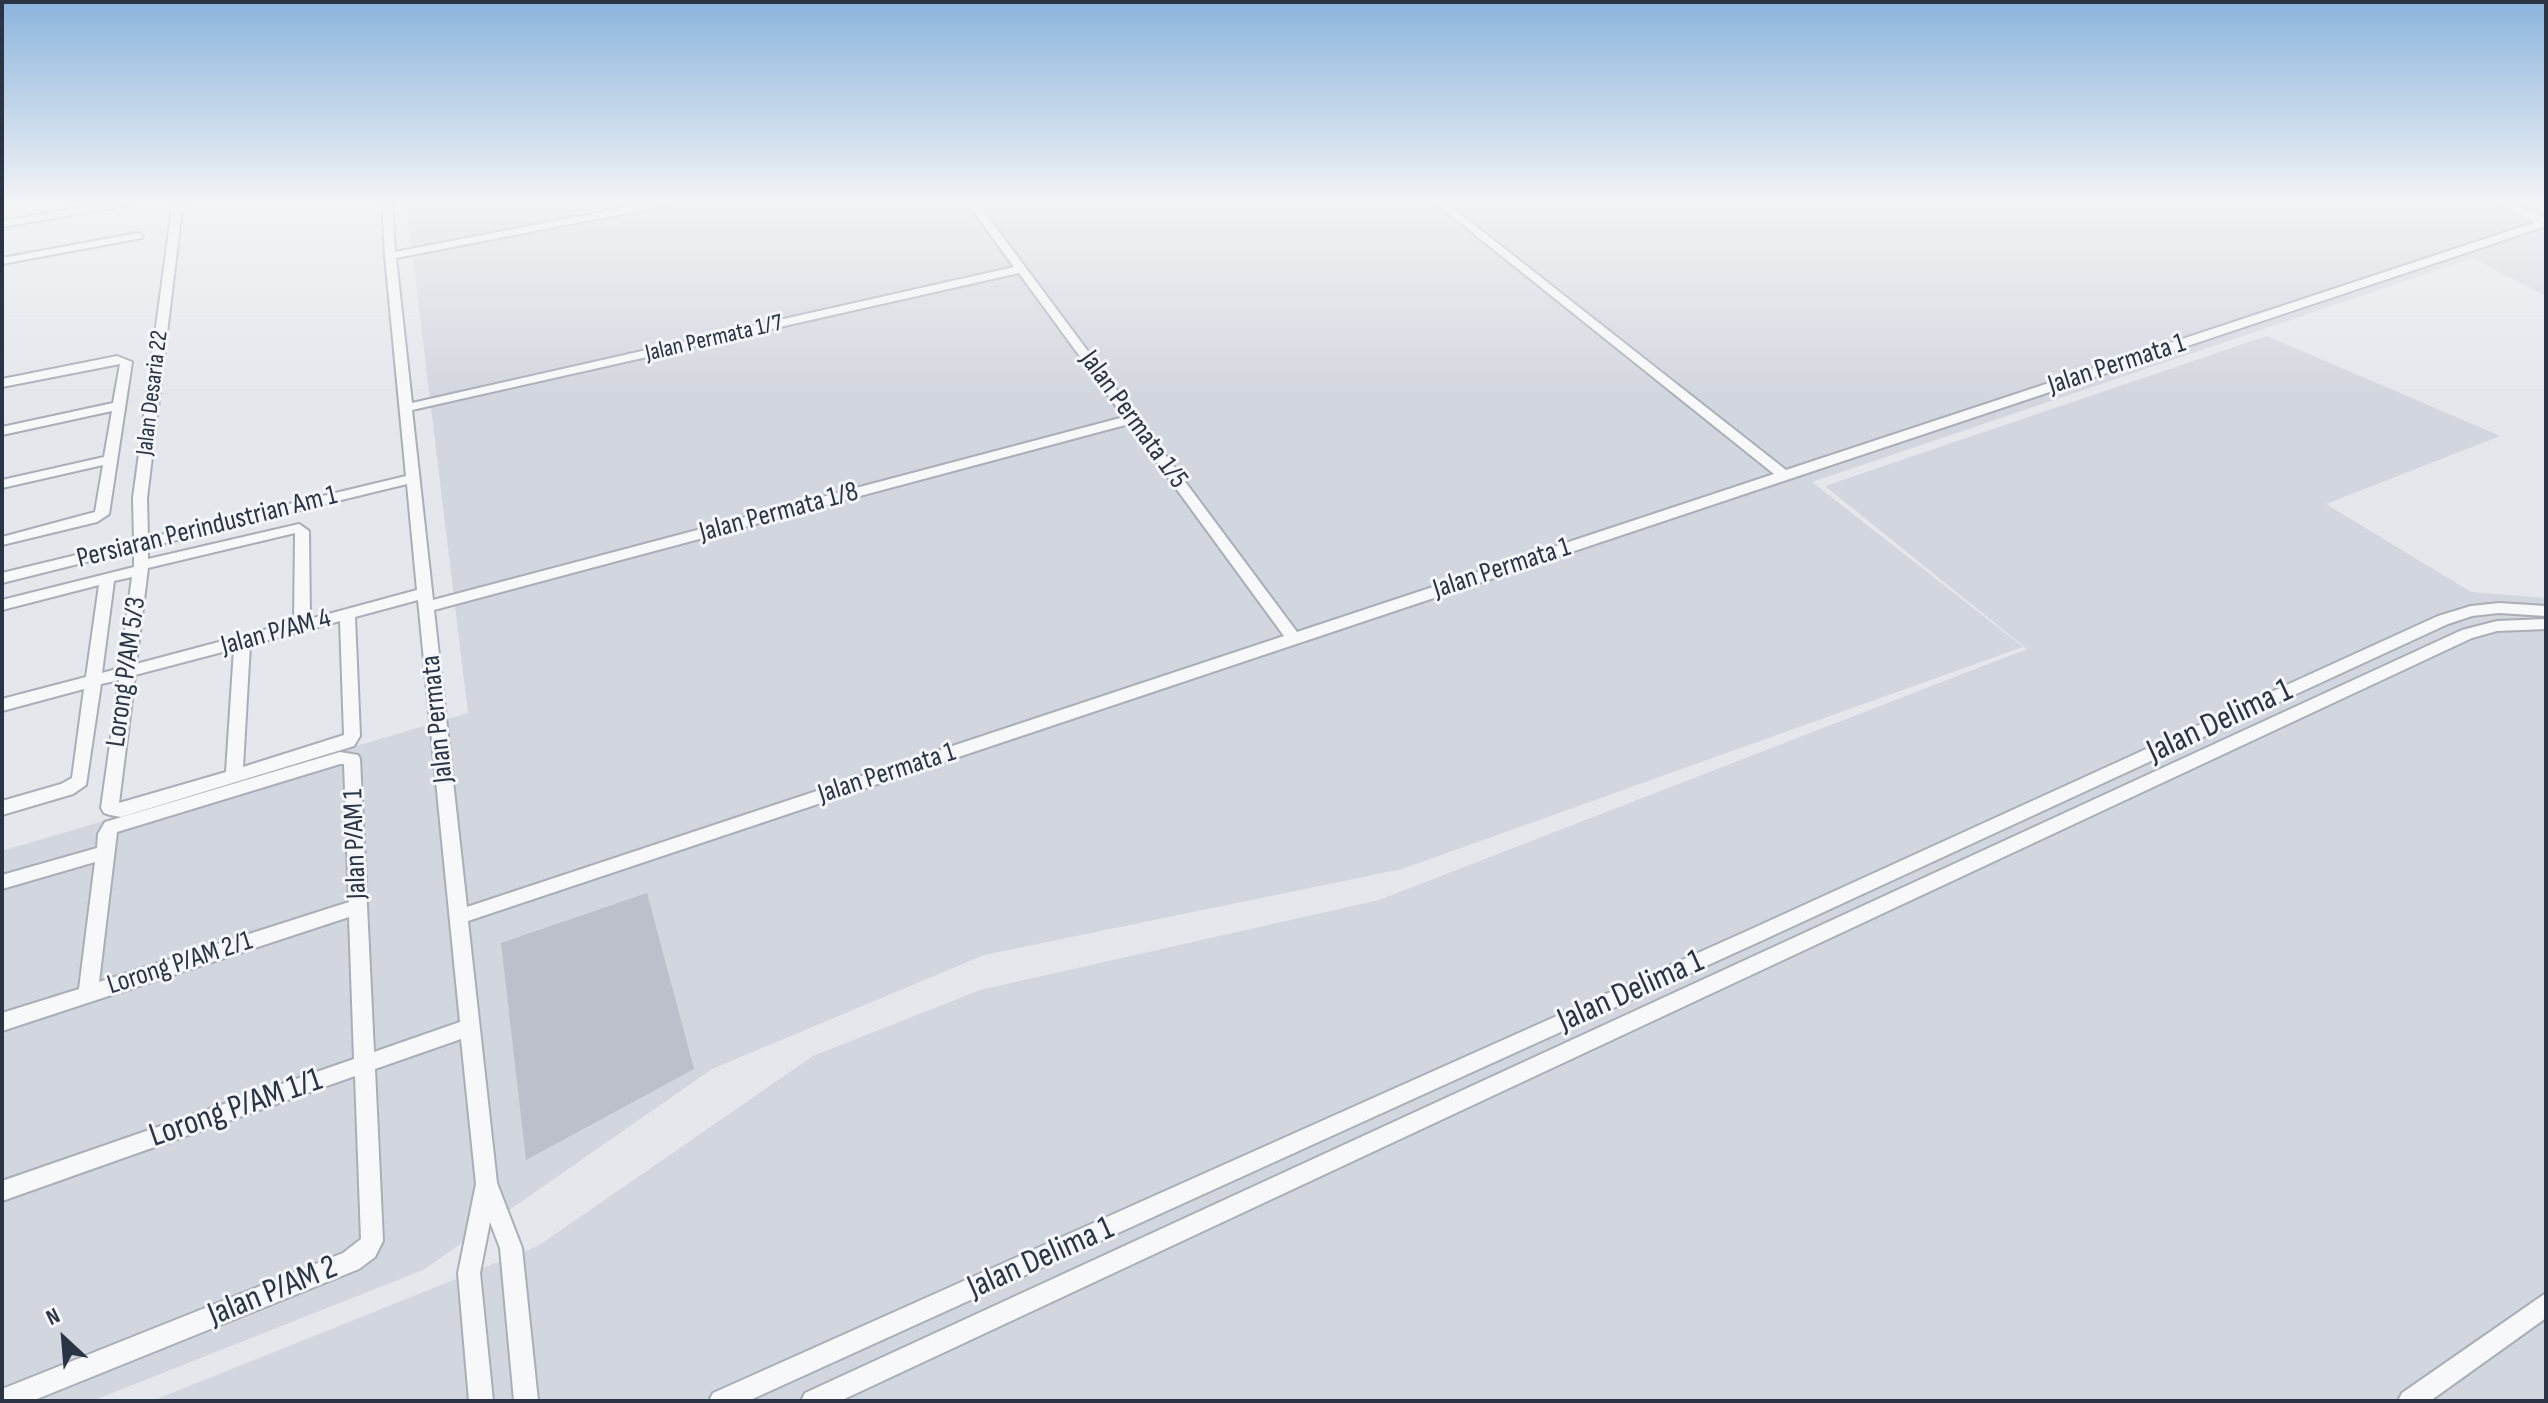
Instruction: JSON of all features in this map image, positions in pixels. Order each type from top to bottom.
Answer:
[{"type":"street","name":"Jalan Desaria 22","points":[[139,540],[141,482],[169,266]]},
{"type":"street","name":"Jalan Permata","points":[[391,266],[486,1183],[511,1248],[526,1401]]},
{"type":"street","name":"Jalan Permata 1/5","points":[[1020,266],[1294,638]]},
{"type":"street","points":[[1521,266],[1784,475]]},
{"type":"street","name":"Jalan Permata 1","points":[[458,917],[2412,266]]},
{"type":"street","name":"Jalan Permata 1/7","points":[[406,408],[1022,269]]},
{"type":"street","points":[[2,383],[123,359],[126,362],[102,514],[2,541]]},
{"type":"street","points":[[2,431],[119,406]]},
{"type":"street","name":"Jalan Permata 1/8","points":[[425,600],[1132,419]]},
{"type":"street","points":[[2,484],[111,459]]},
{"type":"street","name":"Persiaran Perindustrian Am 1","points":[[2,569],[139,540],[412,474]]},
{"type":"street","points":[[2,605],[292,528],[301,529],[302,626]]},
{"type":"street","name":"Persiaran Perindustrian Am 1","points":[[2,578],[139,540]]},
{"type":"street","name":"Lorong P/AM 5/3","points":[[139,540],[140,567],[110,808],[121,810],[234,777]]},
{"type":"street","points":[[2,808],[67,789],[80,781],[107,578]]},
{"type":"street","name":"Jalan P/AM 4","points":[[2,705],[347,614],[425,600]]},
{"type":"street","name":"Jalan Delima 1","points":[[721,1401],[1682,969],[2443,620],[2471,611],[2499,608],[2546,611]]},
{"type":"street","points":[[242,642],[234,777],[340,746],[351,739],[347,614]]},
{"type":"street","name":"Jalan Delima 1","points":[[813,1401],[2467,634],[2497,626],[2546,624]]},
{"type":"street","name":"Jalan P/AM 1","points":[[105,852],[108,831],[121,822],[349,757],[353,763],[366,1063]]},
{"type":"street","points":[[2,882],[105,852],[88,994]]},
{"type":"street","name":"Lorong P/AM 2/1","points":[[2,1022],[359,906]]},
{"type":"street","name":"Lorong P/AM 1/1","points":[[2,1191],[470,1027]]},
{"type":"street","name":"Jalan P/AM 2","points":[[2,1401],[351,1261],[367,1249],[373,1234],[366,1063]]},
{"type":"street","name":"Jalan Permata","points":[[481,1401],[469,1273],[486,1183]]},
{"type":"street","points":[[2410,1401],[2546,1304]]},
{"type":"shaded area","points":[[414,266],[2448,266],[1812,482],[2023,647],[1402,869],[984,955],[712,1069],[423,1270],[92,1401],[2,1401],[2,851],[468,713]]},
{"type":"shaded area","points":[[2489,266],[2546,266],[2546,296]]},
{"type":"shaded area","points":[[2267,336],[2500,436],[2326,504],[2471,592],[2546,598],[2546,1401],[152,1401],[538,1246],[813,1056],[980,990],[1379,900],[2027,649],[1825,486]]},
{"type":"building","points":[[647,893],[694,1069],[526,1160],[501,943]]}]
